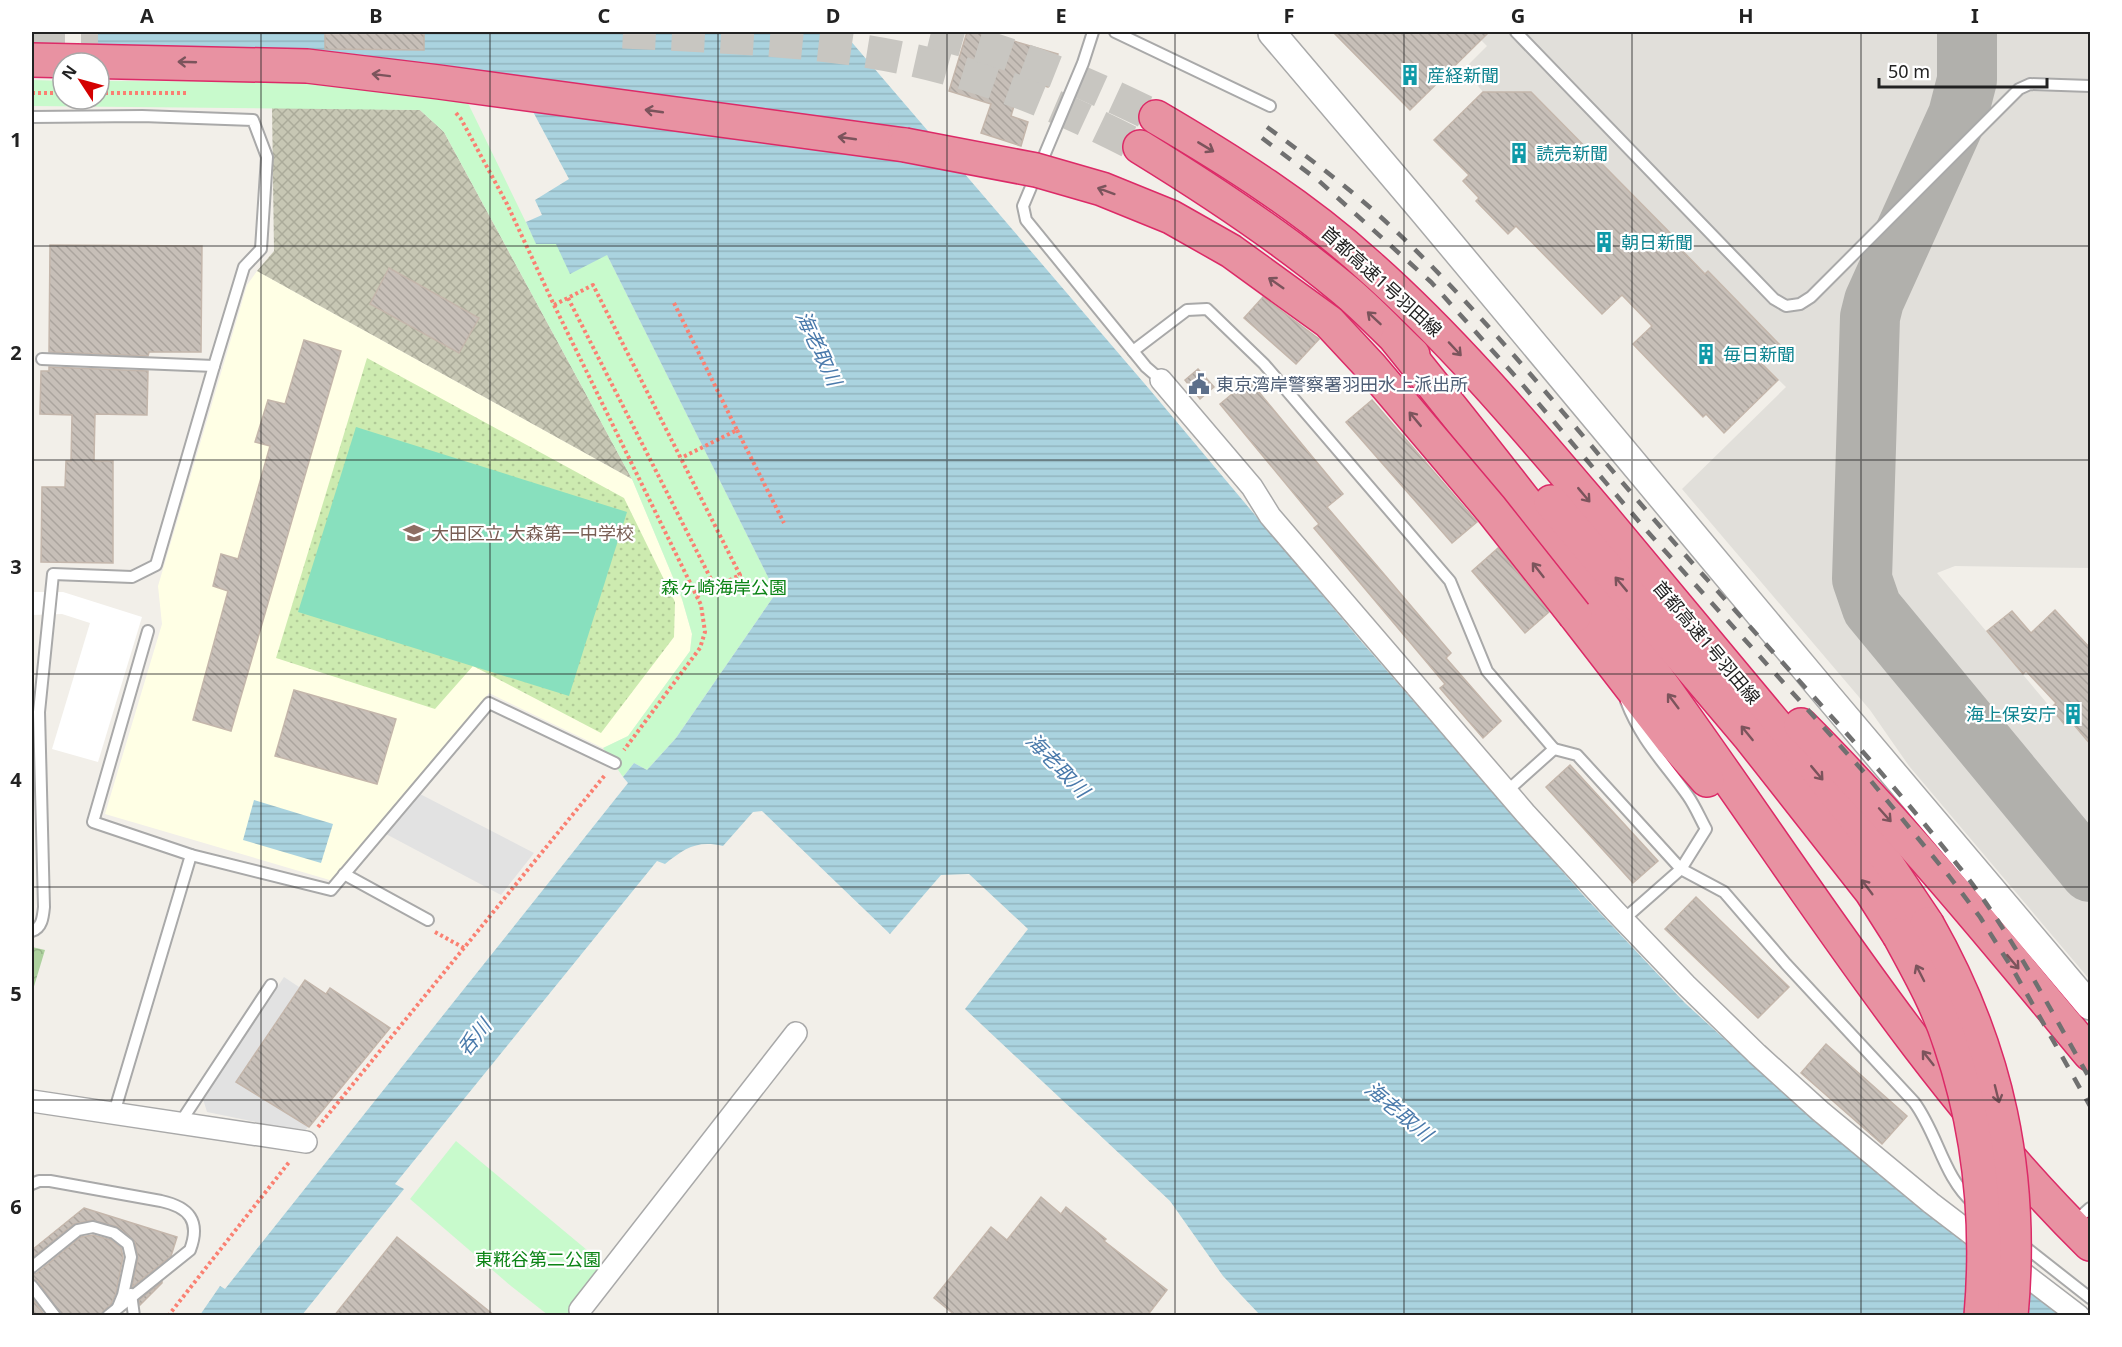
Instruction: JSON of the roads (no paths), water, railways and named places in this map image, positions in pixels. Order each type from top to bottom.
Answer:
[{"type":"highway","points":[[32,60],[306,66],[439,81],[905,145],[1036,170],[1102,189],[1171,217],[1231,251],[1329,322],[1370,366],[1461,473],[1671,739],[1827,920]]},
{"type":"highway","name":"首都高速1号羽田線","points":[[1156,117],[1233,163],[1299,208],[1367,263],[1408,301],[1480,376],[1653,578],[1878,851],[1913,930],[1931,997],[1950,1042],[1971,1119],[1983,1210],[1981,1316]]},
{"type":"highway","name":"首都高速1号羽田線","points":[[1140,147],[1216,194],[1282,240],[1342,287],[1460,401],[1597,555],[1749,736],[1870,891],[1945,956],[1977,1028],[2001,1111],[2007,1145],[2014,1221],[2011,1316]]},
{"type":"highway","points":[[1397,339],[1520,494],[1681,711],[1902,1025],[1997,1145],[2084,1226]]},
{"type":"highway","points":[[1653,578],[1838,762],[1957,894],[2091,1054]]},
{"type":"street","points":[[1271,32],[2091,1006]]},
{"type":"street","points":[[1161,380],[1252,488],[1270,516],[1506,792],[1623,920],[1749,1046],[1820,1111],[1931,1203],[2079,1316]]},
{"type":"street","points":[[581,1316],[580,1310],[796,1033]]},
{"type":"street","points":[[32,1101],[306,1142]]},
{"type":"lane","points":[[1094,32],[1023,206],[1026,220],[1146,368],[1161,380]]},
{"type":"lane","points":[[1116,32],[1270,106]]},
{"type":"lane","points":[[1516,32],[1774,299],[1786,306],[1800,304],[1811,297],[2019,89],[2030,84],[2091,86]]},
{"type":"lane","points":[[32,117],[142,116],[254,120],[267,157],[261,249],[244,267],[156,565],[132,577],[53,574],[39,712],[44,907],[42,922],[36,930],[32,931]]},
{"type":"lane","points":[[1133,351],[1187,310],[1207,309],[1239,338],[1264,364],[1450,581],[1487,671],[1554,749],[1577,755],[1681,869],[1724,892],[1786,964],[1914,1102],[1924,1116],[1947,1169],[1959,1189],[1999,1225],[2091,1298]]},
{"type":"lane","points":[[42,359],[214,366]]},
{"type":"lane","points":[[148,631],[93,822],[191,855],[331,890],[489,703],[615,763]]},
{"type":"lane","points":[[1611,662],[1634,723],[1653,752],[1689,797],[1706,829],[1681,869],[1623,920]]},
{"type":"lane","points":[[1506,792],[1554,749]]},
{"type":"lane","points":[[114,1113],[191,855]]},
{"type":"lane","points":[[344,874],[428,920]]},
{"type":"lane","points":[[180,1123],[271,985]]},
{"type":"lane","points":[[32,1184],[39,1181],[50,1181],[176,1204],[187,1212],[194,1223],[194,1239],[190,1250],[111,1316]]},
{"type":"lane","points":[[32,1267],[78,1230],[93,1227],[114,1233],[128,1244],[131,1257],[123,1295],[111,1316]]},
{"type":"lane","points":[[128,1270],[134,1316]]},
{"type":"lane","points":[[32,1286],[55,1316]]},
{"type":"water","points":[[92,32],[843,32],[1150,390],[1360,640],[1583,895],[1685,1003],[1766,1077],[1909,1200],[2063,1315],[1260,1315],[1223,1276],[1170,1201],[965,1009],[1028,929],[969,874],[941,875],[890,934],[762,811],[753,812],[723,846],[698,845],[685,850],[665,864],[657,861],[395,1184],[404,1189],[302,1315],[200,1315],[220,1286],[225,1289],[628,783],[623,777],[634,763],[647,770],[676,738],[776,593],[607,255],[570,274],[556,244],[536,244],[526,222],[542,215],[535,200],[569,179],[515,78],[91,46]]},
{"type":"water","points":[[254,800],[333,824],[321,863],[243,840]]},
{"type":"tunnel","points":[[32,32],[98,32]]},
{"type":"tunnel","points":[[623,32],[798,43],[884,54],[927,63],[1035,98],[1140,147]]},
{"type":"tunnel","points":[[931,32],[1046,68],[1156,117]]},
{"type":"railway","points":[[1267,127],[1368,206],[1435,269],[1532,376],[1696,567],[1850,737],[1924,823],[1979,893],[2029,971],[2090,1079]]},
{"type":"railway","points":[[1262,138],[1319,181],[1431,282],[1516,377],[1647,531],[1862,770],[1980,917],[2015,973],[2090,1106]]},
{"type":"place","name":"産経新聞","points":[[1410,75]]},
{"type":"place","name":"読売新聞","points":[[1519,153]]},
{"type":"place","name":"朝日新聞","points":[[1604,242]]},
{"type":"place","name":"毎日新聞","points":[[1706,354]]},
{"type":"place","name":"東京湾岸警察署羽田水上派出所","points":[[1199,384]]},
{"type":"place","name":"大田区立 大森第一中学校","points":[[414,533]]},
{"type":"place","name":"海上保安庁","points":[[2073,714]]},
{"type":"water label","name":"海老取川","points":[[819,348]]},
{"type":"water label","name":"海老取川","points":[[1058,765]]},
{"type":"water label","name":"呑川","points":[[474,1037]]},
{"type":"water label","name":"海老取川","points":[[1399,1111]]},
{"type":"park label","name":"森ヶ崎海岸公園","points":[[724,587]]},
{"type":"park label","name":"東糀谷第二公園","points":[[538,1259]]}]
